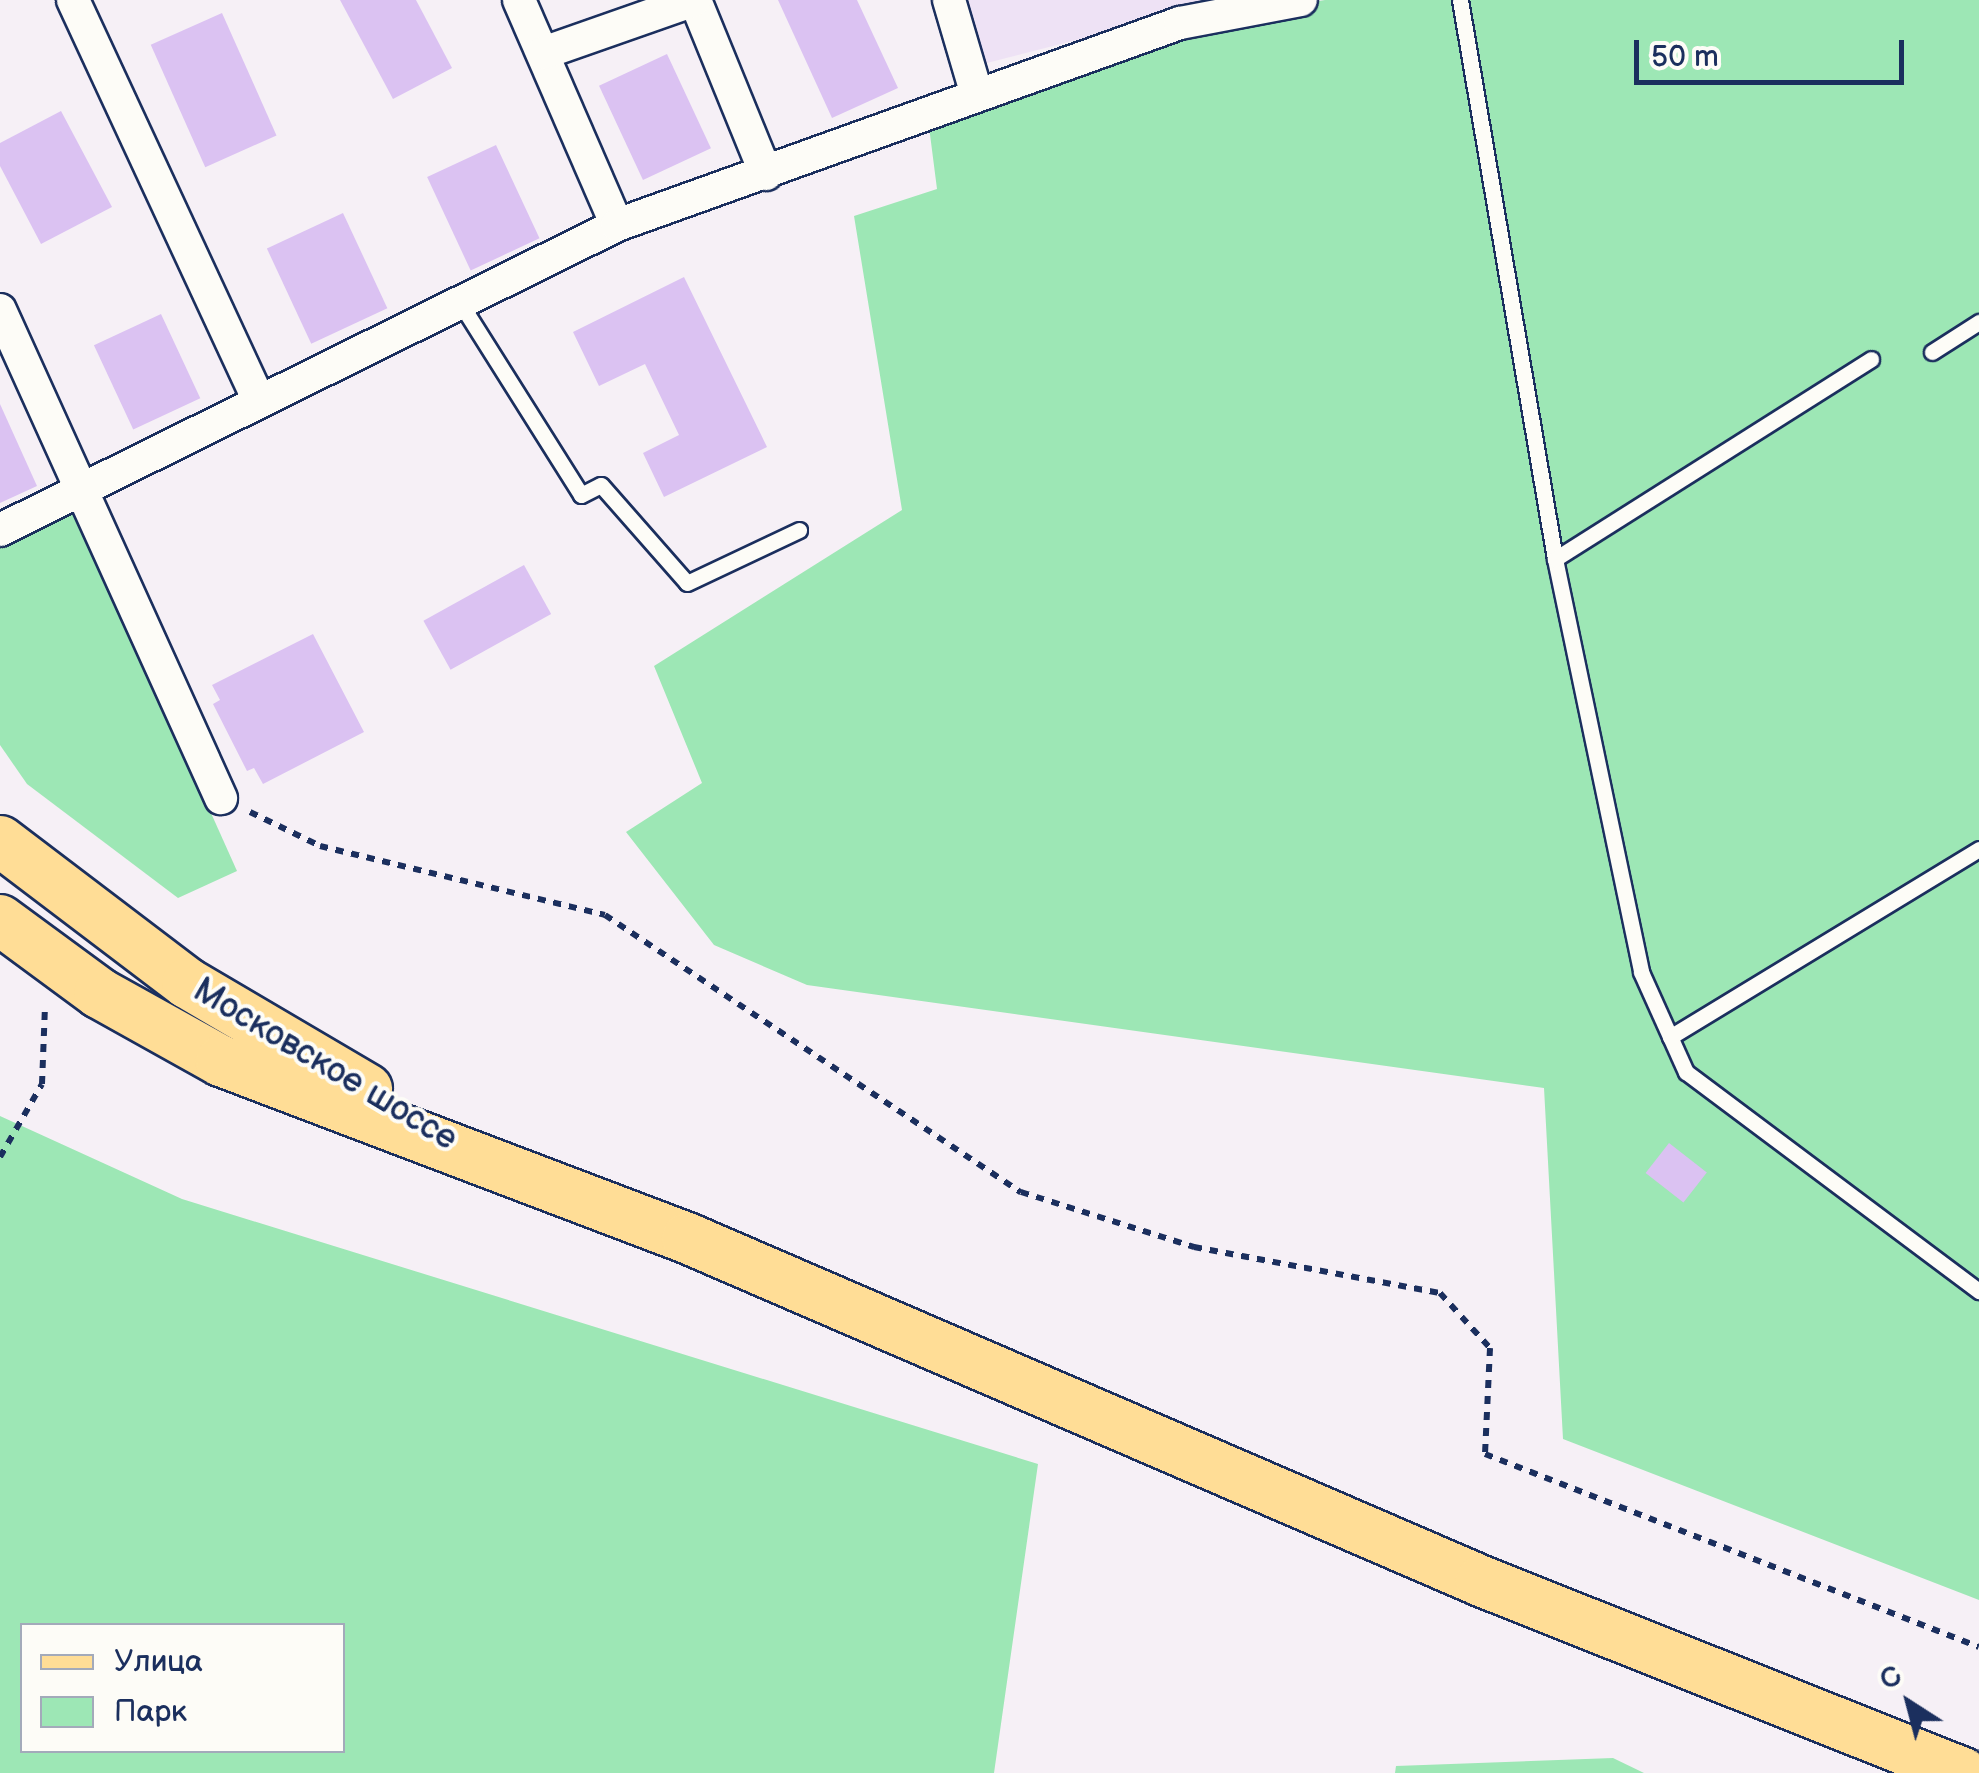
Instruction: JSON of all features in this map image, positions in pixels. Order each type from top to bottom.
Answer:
[{"type":"main road","name":"Московское шоссе","points":[[0,841],[187,983],[470,1150]]},
{"type":"main road","name":"Московское шоссе","points":[[0,920],[99,994],[221,1061],[470,1150]]},
{"type":"main road","points":[[470,1150],[687,1238],[1481,1582],[1962,1773]]},
{"type":"street","points":[[73,0],[258,398]]},
{"type":"street","points":[[520,0],[617,225]]},
{"type":"street","points":[[542,53],[695,0],[766,174]]},
{"type":"street","points":[[949,0],[976,92]]},
{"type":"street","points":[[0,530],[258,398],[617,225],[766,174],[976,92],[1180,23],[1301,0]]},
{"type":"street","points":[[0,310],[221,798]]},
{"type":"lane","points":[[1460,0],[1555,559],[1642,972],[1686,1072],[1976,1285]]},
{"type":"lane","points":[[459,301],[581,494],[601,485],[687,583],[798,530]]},
{"type":"lane","points":[[1932,352],[1979,322]]},
{"type":"lane","points":[[1555,559],[1871,359]]},
{"type":"lane","points":[[1670,1037],[1979,849]]},
{"type":"path","points":[[221,798],[320,846],[605,914],[1021,1192],[1194,1247],[1440,1293],[1490,1348],[1485,1454],[1979,1647]]},
{"type":"path","points":[[0,1157],[42,1084],[46,1003]]},
{"type":"shaded area","points":[[968,0],[1232,0],[983,64]]},
{"type":"green space","points":[[1325,0],[1979,0],[1979,1600],[1563,1439],[1544,1088],[807,985],[714,945],[626,832],[702,783],[654,666],[902,510],[854,216],[937,189],[927,111],[1180,23]]},
{"type":"green space","points":[[72,503],[237,871],[178,898],[27,784],[0,745],[0,541]]},
{"type":"green space","points":[[0,1116],[182,1199],[1038,1464],[994,1773],[0,1773]]},
{"type":"green space","points":[[1613,1758],[1644,1773],[1395,1773],[1396,1766]]},
{"type":"building","points":[[340,0],[416,0],[452,68],[393,99]]},
{"type":"building","points":[[778,0],[857,0],[898,88],[832,118]]},
{"type":"building","points":[[222,13],[277,135],[205,167],[151,45]]},
{"type":"building","points":[[667,54],[711,148],[643,180],[599,86]]},
{"type":"building","points":[[61,111],[112,207],[41,244],[0,166],[0,143]]},
{"type":"building","points":[[496,145],[540,238],[471,270],[427,177]]},
{"type":"building","points":[[343,213],[387,308],[311,344],[267,248]]},
{"type":"building","points":[[684,277],[767,447],[664,497],[643,453],[679,435],[645,364],[599,386],[573,332]]},
{"type":"building","points":[[161,314],[200,398],[133,430],[94,345]]},
{"type":"building","points":[[0,404],[37,486],[0,503]]},
{"type":"building","points":[[524,565],[551,614],[451,670],[423,621]]},
{"type":"building","points":[[313,634],[364,732],[263,784],[254,768],[247,771],[213,704],[220,700],[212,685]]},
{"type":"building","points":[[1669,1143],[1707,1173],[1683,1202],[1646,1173]]}]
